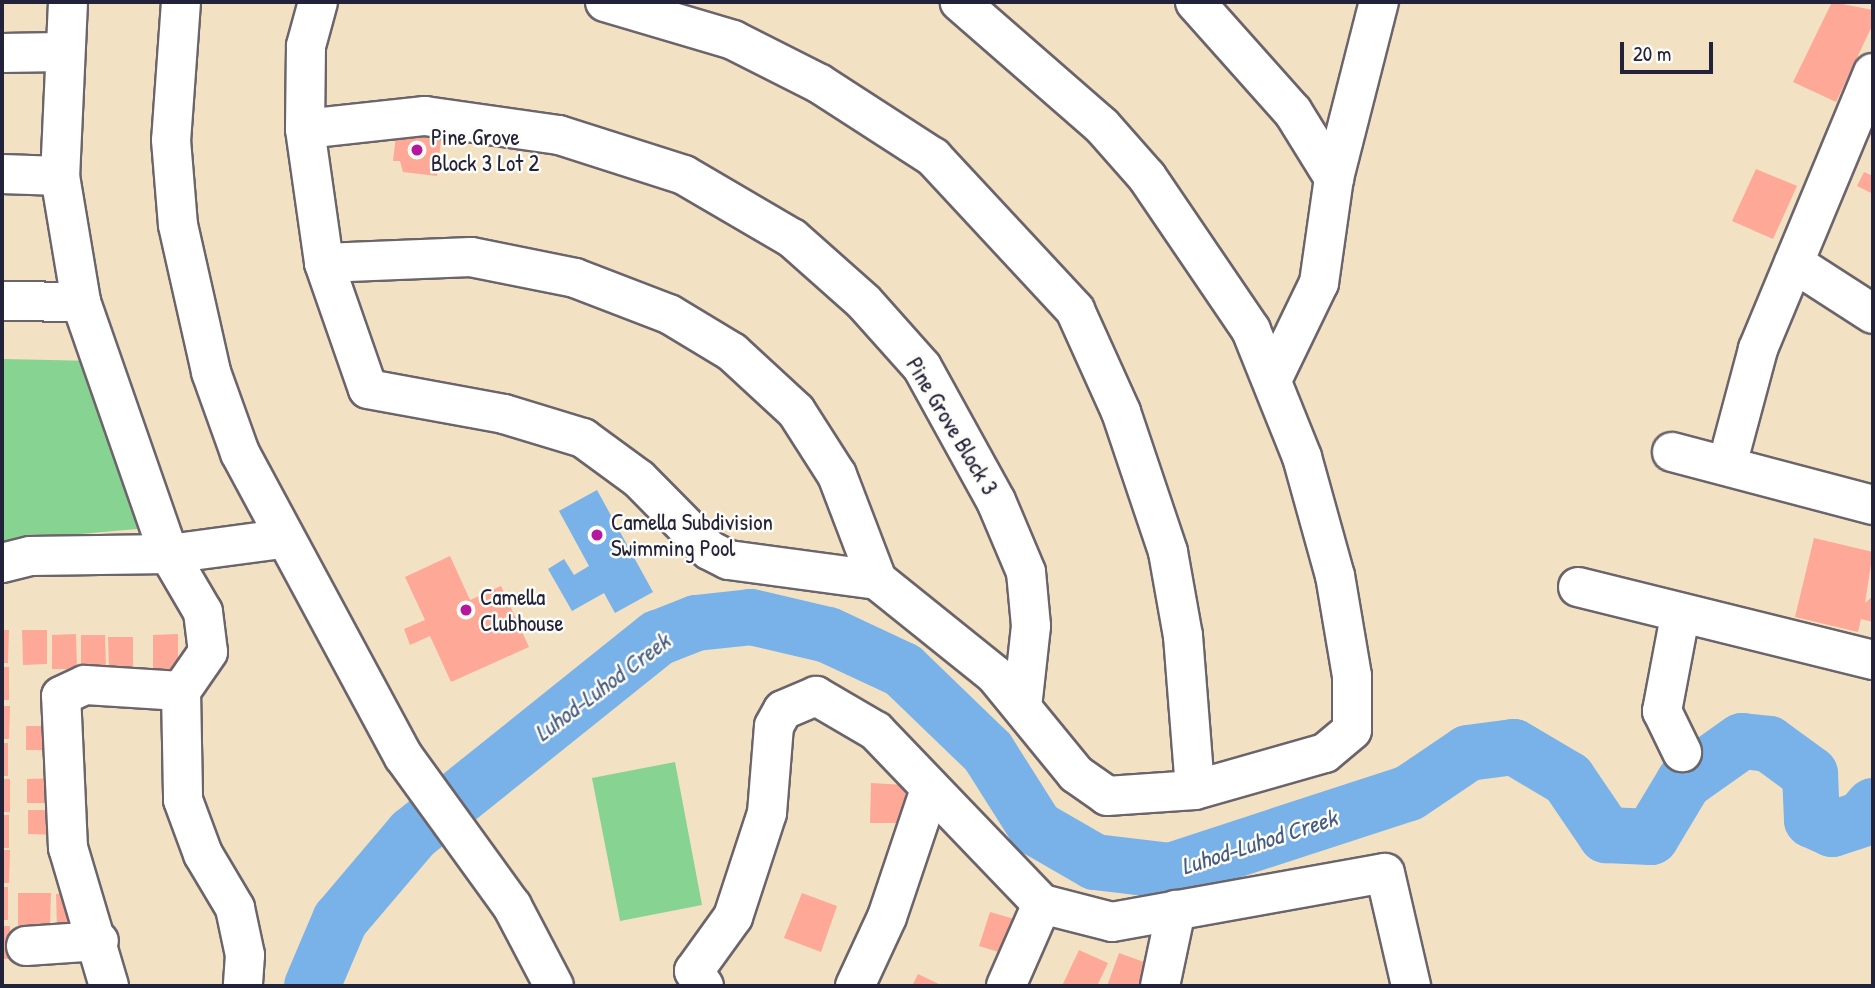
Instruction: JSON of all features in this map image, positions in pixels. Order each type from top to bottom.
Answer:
[{"type":"street","points":[[68,2],[62,52],[60,176],[81,302],[169,554],[198,594],[208,652],[181,691],[183,800],[203,854],[235,908],[245,955],[243,986]]},
{"type":"street","points":[[181,2],[171,140],[178,225],[211,372],[282,539],[424,789],[512,906],[554,986]]},
{"type":"street","points":[[318,2],[306,46],[305,129],[324,262],[361,376],[377,395],[504,414],[583,438],[639,479],[709,550],[729,559],[877,580]]},
{"type":"street","points":[[605,2],[733,40],[820,84],[933,156],[1075,310],[1121,412],[1168,552],[1183,636],[1195,790]]},
{"type":"street","points":[[324,262],[471,257],[575,278],[669,313],[732,352],[796,411],[837,475],[877,580],[995,675],[1076,774],[1107,796],[1195,790],[1325,753],[1352,730],[1352,676],[1335,576],[1273,378],[1251,330],[1147,177],[1046,71],[960,2]]},
{"type":"street","points":[[1273,378],[1319,283],[1334,178],[1379,2]]},
{"type":"street","points":[[1198,3],[1293,112],[1334,178]]},
{"type":"street","points":[[2,53],[62,52]]},
{"type":"street","points":[[1727,466],[1758,349],[1794,263],[1863,120],[1873,72]]},
{"type":"street","name":"Pine Grove Block 3","points":[[305,129],[425,116],[559,135],[684,175],[792,238],[864,302],[922,368],[996,501],[1026,572],[1031,626],[1022,707]]},
{"type":"street","points":[[2,174],[60,176]]},
{"type":"street","points":[[1794,263],[1873,314]]},
{"type":"street","points":[[2,301],[81,302]]},
{"type":"street","points":[[1672,452],[1873,505]]},
{"type":"street","points":[[2,563],[30,556],[169,554],[282,539]]},
{"type":"street","points":[[1578,587],[1680,616],[1873,660]]},
{"type":"street","points":[[1680,616],[1662,711],[1682,752]]},
{"type":"street","points":[[109,986],[99,941],[68,848],[61,696],[85,685],[181,691]]},
{"type":"street","points":[[704,986],[694,971],[733,918],[767,813],[774,726],[783,710],[817,696],[854,713],[1042,904],[1112,922],[1385,873],[1411,986]]},
{"type":"street","points":[[855,986],[887,917],[929,792]]},
{"type":"street","points":[[1006,986],[1042,904]]},
{"type":"street","points":[[1160,986],[1176,911]]},
{"type":"street","points":[[26,946],[99,941]]},
{"type":"green space","points":[[2,359],[97,361],[141,509],[137,529],[2,541]]},
{"type":"green space","points":[[675,762],[702,905],[620,921],[592,778]]},
{"type":"water","name":"Camella Subdivision Swimming Pool","points":[[597,490],[653,592],[615,613],[604,593],[572,611],[548,569],[564,559],[574,575],[589,566],[559,511]]},
{"type":"building","points":[[1832,2],[1873,10],[1873,24],[1836,102],[1793,82]]},
{"type":"building","name":"Pine Grove Block 3 Lot 2","points":[[397,127],[441,140],[437,176],[403,172],[400,161],[393,161]]},
{"type":"building","points":[[1756,169],[1797,186],[1773,239],[1732,221]]},
{"type":"building","points":[[1864,172],[1873,176],[1873,194],[1857,186]]},
{"type":"building","points":[[1814,538],[1873,552],[1865,603],[1873,596],[1873,622],[1861,619],[1858,632],[1795,617]]},
{"type":"building","name":"Camella Clubhouse","points":[[450,556],[470,600],[501,586],[529,647],[451,682],[430,636],[410,645],[404,629],[425,620],[405,577]]},
{"type":"building","points":[[2,630],[9,630],[8,663],[2,663]]},
{"type":"building","points":[[22,630],[47,630],[47,664],[23,665]]},
{"type":"building","points":[[76,634],[77,669],[52,669],[52,635]]},
{"type":"building","points":[[178,634],[178,669],[153,669],[153,635]]},
{"type":"building","points":[[81,635],[105,635],[106,669],[81,669]]},
{"type":"building","points":[[108,637],[133,637],[133,671],[109,671]]},
{"type":"building","points":[[2,667],[9,667],[9,700],[2,700]]},
{"type":"building","points":[[2,706],[10,706],[9,739],[2,739]]},
{"type":"building","points":[[26,726],[60,726],[60,750],[26,750]]},
{"type":"building","points":[[2,743],[8,743],[8,776],[2,776]]},
{"type":"building","points":[[62,778],[62,803],[27,803],[27,779]]},
{"type":"building","points":[[2,779],[10,779],[10,812],[2,812]]},
{"type":"building","points":[[871,783],[906,785],[905,823],[870,823]]},
{"type":"building","points":[[28,810],[62,810],[63,835],[28,834]]},
{"type":"building","points":[[2,815],[9,815],[9,848],[2,848]]},
{"type":"building","points":[[2,850],[10,850],[9,883],[2,883]]},
{"type":"building","points":[[2,887],[8,887],[8,920],[2,920]]},
{"type":"building","points":[[18,893],[51,893],[50,926],[18,925]]},
{"type":"building","points":[[81,893],[82,928],[57,928],[56,894]]},
{"type":"building","points":[[802,893],[837,906],[821,952],[784,938]]},
{"type":"building","points":[[990,912],[1028,923],[1018,958],[979,946]]},
{"type":"building","points":[[2,926],[10,926],[10,959],[2,959]]},
{"type":"building","points":[[1079,950],[1108,963],[1097,986],[1062,986]]},
{"type":"building","points":[[1119,953],[1155,966],[1148,986],[1107,986]]},
{"type":"building","points":[[918,974],[943,986],[912,986]]},
{"type":"waterway","name":"Luhod-Luhod Creek","points":[[312,986],[340,920],[413,834],[658,638],[696,623],[751,617],[828,635],[903,670],[988,752],[1036,828],[1095,862],[1170,871],[1409,793],[1468,753],[1514,747],[1568,779],[1606,835],[1651,837],[1684,782],[1742,741],[1769,744],[1810,774],[1812,820],[1832,829],[1862,819],[1873,806]]},
{"type":"place","name":"Pine Grove Block 3 Lot 2","points":[[417,150]]},
{"type":"place","name":"Camella Subdivision Swimming Pool","points":[[597,535]]},
{"type":"place","name":"Camella Clubhouse","points":[[466,610]]}]
